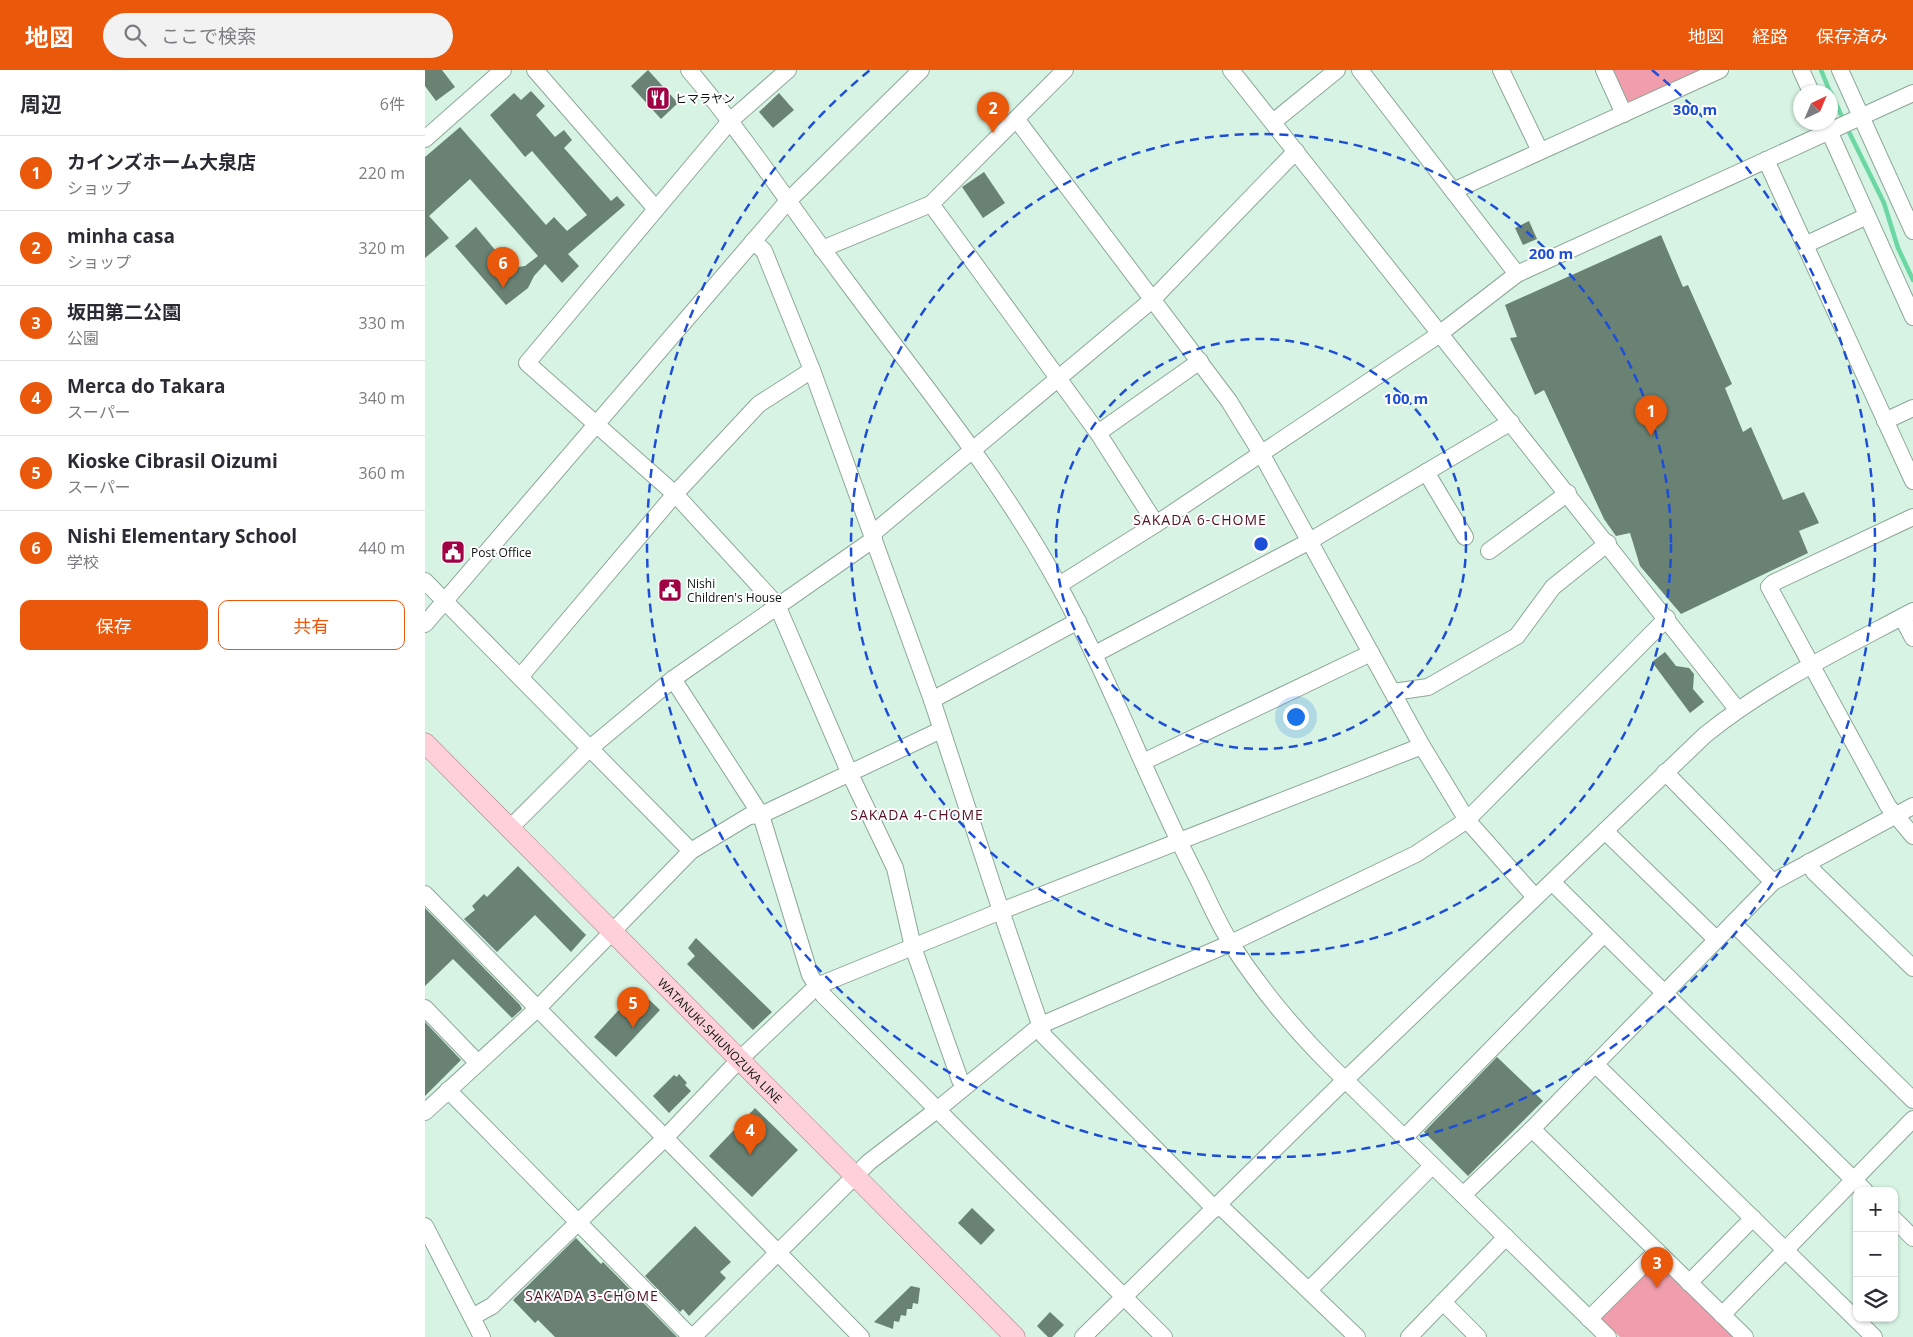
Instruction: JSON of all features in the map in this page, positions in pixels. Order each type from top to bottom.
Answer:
[{"type":"main road","name":"WATANUKI-SHIUNOZUKA LINE","points":[[425,743],[1015,1337]]},
{"type":"street","points":[[425,140],[503,70]]},
{"type":"street","points":[[535,70],[656,209]]},
{"type":"street","points":[[689,70],[731,120],[787,202],[972,450],[1021,522],[1059,585],[1095,654],[1178,842],[1231,943],[1279,1010],[1301,1037],[1607,1337]]},
{"type":"street","points":[[788,70],[731,120],[527,362],[675,494],[777,605],[850,774],[895,868],[913,947],[960,1080],[965,1086]]},
{"type":"street","points":[[425,624],[787,202],[921,70]]},
{"type":"street","points":[[822,249],[931,204],[1065,70]]},
{"type":"street","points":[[1231,70],[1441,332],[1737,709]]},
{"type":"street","points":[[1273,122],[1337,70]]},
{"type":"street","points":[[1360,70],[1517,274]]},
{"type":"street","points":[[1501,70],[1540,152]]},
{"type":"street","points":[[1604,70],[1624,114]]},
{"type":"street","points":[[1453,191],[1720,70]]},
{"type":"street","points":[[1801,70],[1808,85]]},
{"type":"street","points":[[1840,70],[1913,231]]},
{"type":"street","points":[[1838,124],[1913,94]]},
{"type":"street","points":[[1017,120],[1229,401],[1261,453],[1308,542],[1467,820],[1535,897]]},
{"type":"street","points":[[1059,585],[1156,524],[1441,332],[1517,274],[1766,160],[1822,130]]},
{"type":"street","points":[[1829,130],[1913,318]]},
{"type":"street","points":[[509,829],[589,748],[673,679],[873,536],[972,450],[1152,300],[1296,150]]},
{"type":"street","points":[[1766,160],[1913,482]]},
{"type":"street","points":[[931,204],[1098,433],[1156,524]]},
{"type":"street","points":[[1805,245],[1867,216]]},
{"type":"street","points":[[753,241],[764,251],[812,370],[873,536],[932,700],[1044,1036],[1217,1207],[1309,1290],[1357,1337]]},
{"type":"street","points":[[1098,433],[1200,361]]},
{"type":"street","points":[[519,677],[675,494],[759,404],[812,370]]},
{"type":"street","points":[[1885,421],[1913,408]]},
{"type":"street","points":[[1095,654],[1308,542],[1511,422]]},
{"type":"street","points":[[1427,472],[1465,537]]},
{"type":"street","points":[[1489,552],[1568,493]]},
{"type":"street","points":[[1913,517],[1773,583],[1769,587],[1894,816],[1913,836]]},
{"type":"street","points":[[1393,692],[1428,687],[1517,636],[1553,587],[1608,543]]},
{"type":"street","points":[[425,581],[691,851]]},
{"type":"street","points":[[1083,1337],[1345,1080],[1665,772],[1737,709],[1813,665],[1908,614],[1913,638]]},
{"type":"street","points":[[448,1090],[577,1223],[692,1337],[779,1253],[854,1176],[1041,1025],[1231,943],[1416,854],[1467,820],[1667,618]]},
{"type":"street","points":[[932,700],[1078,621]]},
{"type":"street","points":[[1143,762],[1371,652]]},
{"type":"street","points":[[673,679],[761,815],[810,974],[823,995],[939,1109],[1164,1337]]},
{"type":"street","points":[[425,1112],[537,1009],[691,851],[749,816],[761,815],[941,730]]},
{"type":"street","points":[[472,1317],[492,1306],[665,1138],[739,1060],[817,986],[1001,911],[1423,746]]},
{"type":"street","points":[[1665,772],[1773,882]]},
{"type":"street","points":[[1463,1196],[1532,1129],[1773,882],[1913,806]]},
{"type":"street","points":[[1605,831],[1716,939]]},
{"type":"street","points":[[1809,862],[1814,872],[1913,968]]},
{"type":"street","points":[[1552,882],[1859,1185]]},
{"type":"street","points":[[425,894],[861,1337]]},
{"type":"street","points":[[1733,923],[1913,1100]]},
{"type":"street","points":[[1404,1138],[1604,934]]},
{"type":"street","points":[[425,1008],[478,1063]]},
{"type":"street","points":[[1595,1064],[1874,1337]]},
{"type":"street","points":[[1722,1314],[1785,1250],[1859,1185],[1913,1119]]},
{"type":"street","points":[[1532,1129],[1745,1337]]},
{"type":"street","points":[[1309,1290],[1432,1166]]},
{"type":"street","points":[[1689,1282],[1753,1218]]},
{"type":"street","points":[[1898,1223],[1913,1238]]},
{"type":"street","points":[[425,1226],[482,1337]]},
{"type":"street","points":[[1409,1337],[1506,1238]]},
{"type":"street","points":[[1589,1319],[1657,1251]]},
{"type":"street","points":[[1443,1302],[1478,1337]]},
{"type":"shaded area","points":[[1612,70],[1703,70],[1632,102],[1627,101]]},
{"type":"shaded area","points":[[1656,1259],[1737,1337],[1620,1337],[1600,1318]]},
{"type":"building","points":[[425,70],[442,70],[455,87],[436,101],[425,86]]},
{"type":"building","name":"ヒマラヤン","points":[[648,70],[678,103],[661,119],[631,86]]},
{"type":"building","points":[[531,91],[545,106],[536,115],[555,137],[564,130],[572,140],[564,148],[611,201],[617,196],[625,205],[568,254],[579,266],[562,283],[545,264],[534,276],[528,288],[506,305],[455,246],[476,227],[510,268],[525,266],[538,256],[470,179],[429,216],[449,238],[425,258],[425,157],[460,127],[546,225],[554,217],[567,231],[587,215],[532,151],[525,157],[490,115],[514,93],[521,100]]},
{"type":"building","points":[[779,93],[794,110],[773,128],[759,112]]},
{"type":"building","points":[[984,172],[1005,203],[983,218],[962,187]]},
{"type":"building","points":[[1529,221],[1537,239],[1523,245],[1515,228]]},
{"type":"building","points":[[1661,235],[1683,287],[1688,285],[1732,384],[1725,388],[1743,432],[1751,427],[1783,500],[1804,492],[1819,523],[1799,531],[1808,553],[1681,614],[1640,566],[1630,533],[1616,536],[1604,519],[1544,390],[1535,395],[1510,338],[1517,337],[1505,305]]},
{"type":"building","points":[[1665,652],[1676,666],[1689,668],[1694,674],[1693,689],[1704,702],[1690,713],[1652,662]]},
{"type":"building","points":[[518,866],[586,935],[571,952],[535,915],[497,952],[464,919],[475,910],[472,906],[484,894],[487,897]]},
{"type":"building","points":[[425,908],[520,1005],[522,1009],[512,1018],[453,959],[425,986]]},
{"type":"building","points":[[696,938],[772,1012],[753,1030],[687,964],[695,956],[688,948]]},
{"type":"building","points":[[638,989],[660,1010],[616,1057],[594,1037]]},
{"type":"building","points":[[425,1022],[461,1060],[425,1096]]},
{"type":"building","points":[[1497,1057],[1543,1101],[1468,1176],[1424,1132]]},
{"type":"building","points":[[679,1074],[691,1091],[669,1113],[653,1096],[674,1075],[677,1077]]},
{"type":"building","points":[[755,1108],[798,1150],[752,1197],[709,1156]]},
{"type":"building","points":[[972,1208],[995,1230],[981,1245],[958,1223]]},
{"type":"building","points":[[695,1226],[731,1262],[720,1272],[726,1278],[689,1316],[683,1309],[680,1312],[645,1276]]},
{"type":"building","points":[[576,1238],[601,1264],[603,1262],[677,1337],[555,1337],[538,1320],[535,1323],[513,1300]]},
{"type":"building","points":[[911,1286],[920,1288],[918,1304],[913,1303],[912,1309],[907,1309],[906,1316],[901,1315],[899,1322],[894,1321],[893,1329],[874,1322]]},
{"type":"building","points":[[1050,1312],[1064,1325],[1052,1337],[1048,1337],[1037,1326]]},
{"type":"waterway","points":[[1821,70],[1827,85]]},
{"type":"waterway","points":[[1838,108],[1844,121]]},
{"type":"waterway","points":[[1847,128],[1884,203],[1898,248],[1913,280]]},
{"type":"place","name":"ヒマラヤン","points":[[658,98]]},
{"type":"place","name":"minha casa","points":[[993,133]]},
{"type":"place","name":"Nishi Elementary School","points":[[503,288]]},
{"type":"place","name":"カインズホーム大泉店","points":[[1651,436]]},
{"type":"place","name":"Post Office","points":[[453,552]]},
{"type":"place","name":"Nishi Children's House","points":[[670,590]]},
{"type":"place","name":"Kioske Cibrasil Oizumi","points":[[633,1028]]},
{"type":"place","name":"Merca do Takara","points":[[750,1155]]},
{"type":"place","name":"坂田第二公園","points":[[1657,1288]]},
{"type":"district","name":"SAKADA 6-CHOME","points":[[1200,519]]},
{"type":"district","name":"SAKADA 4-CHOME","points":[[917,814]]},
{"type":"district","name":"SAKADA 3-CHOME","points":[[592,1295]]}]
